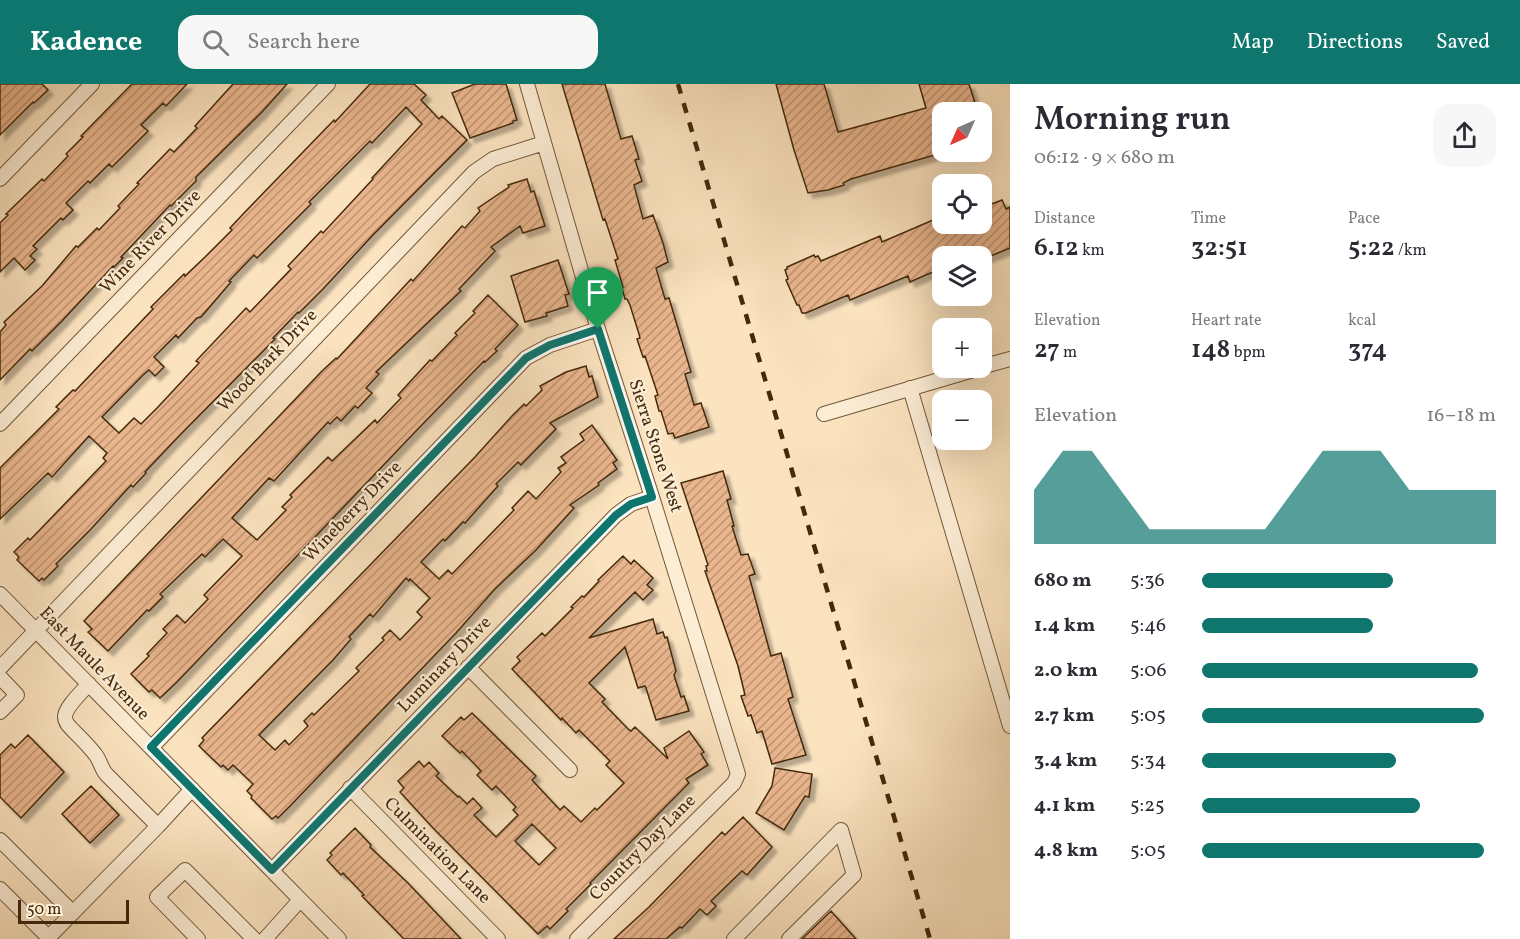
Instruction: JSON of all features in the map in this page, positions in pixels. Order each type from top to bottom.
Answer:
[{"type":"street","points":[[0,179],[92,84]]},
{"type":"street","name":"Wine River Drive","points":[[0,424],[328,84]]},
{"type":"street","name":"Sierra Stone West","points":[[527,84],[598,329],[735,763],[738,774],[734,783]]},
{"type":"street","name":"Wood Bark Drive","points":[[0,668],[474,172],[493,159],[544,143]]},
{"type":"street","name":"Wineberry Drive","points":[[151,747],[526,358],[550,345],[598,329]]},
{"type":"street","points":[[992,364],[1010,359]]},
{"type":"street","points":[[824,414],[944,378]]},
{"type":"street","points":[[910,388],[1010,726]]},
{"type":"street","name":"Luminary Drive","points":[[272,870],[616,515],[631,504],[652,497]]},
{"type":"street","name":"East Maule Avenue","points":[[0,594],[339,939]]},
{"type":"street","points":[[468,667],[570,770]]},
{"type":"street","points":[[0,677],[17,695],[0,712]]},
{"type":"street","points":[[88,684],[68,705],[64,713],[66,723],[96,755],[101,769],[158,826]]},
{"type":"street","name":"Country Day Lane","points":[[577,939],[734,783]]},
{"type":"street","points":[[0,889],[48,938],[192,789]]},
{"type":"street","name":"Culmination Lane","points":[[350,789],[498,939]]},
{"type":"street","points":[[734,939],[841,830],[854,875],[789,939]]},
{"type":"street","points":[[0,840],[73,913]]},
{"type":"street","points":[[198,939],[157,897],[185,870],[254,939]]},
{"type":"street","points":[[265,939],[300,900]]},
{"type":"building","points":[[0,84],[42,84],[48,90],[0,135]]},
{"type":"building","points":[[132,84],[187,84],[166,106],[163,103],[141,125],[148,131],[112,167],[109,164],[66,203],[73,210],[63,220],[61,218],[33,246],[37,249],[30,256],[35,260],[25,270],[14,258],[0,272],[0,223],[8,215],[6,214],[42,179],[44,181],[68,156],[66,154],[83,137],[81,136]]},
{"type":"building","points":[[233,84],[287,84],[196,177],[196,181],[170,205],[62,321],[0,380],[0,332],[6,325],[4,322],[42,286],[76,246],[78,247],[97,228],[99,230],[120,208],[118,206],[139,184],[137,183],[170,149],[174,152]]},
{"type":"building","points":[[370,84],[414,84],[426,95],[421,100],[439,119],[442,116],[467,140],[298,312],[133,487],[131,485],[56,564],[58,566],[44,580],[42,578],[39,581],[17,560],[19,557],[14,552],[28,538],[30,540],[106,461],[103,458],[107,453],[89,436],[52,477],[48,473],[0,519],[0,468],[59,409],[56,407],[73,390],[75,391],[153,309],[151,307],[232,230],[230,228],[245,212],[334,120],[335,122]],"holes":[[[406,107],[422,124],[323,233],[321,231],[288,266],[291,269],[250,312],[246,308],[196,361],[199,363],[141,424],[134,418],[119,433],[102,417],[149,370],[155,376],[164,367],[154,357],[176,335],[178,338],[197,318],[201,317],[231,282],[229,281],[254,255],[257,258],[311,204],[309,202],[370,141],[372,143]]]},
{"type":"building","points":[[475,84],[506,84],[517,120],[470,138],[452,93]]},
{"type":"building","points":[[562,84],[605,84],[621,139],[632,136],[639,159],[635,160],[642,181],[634,185],[643,219],[653,215],[663,243],[668,262],[656,268],[665,299],[669,298],[691,372],[685,374],[694,405],[701,403],[709,427],[675,438],[673,433],[668,434],[655,396],[658,395],[637,339],[640,338],[630,305],[625,299],[615,260],[618,259],[605,219],[603,220]]},
{"type":"building","points":[[776,84],[824,84],[838,132],[926,108],[919,84],[969,84],[975,102],[932,102],[932,156],[851,179],[843,183],[844,185],[828,190],[808,193]]},
{"type":"building","points":[[527,179],[531,192],[534,191],[545,226],[523,233],[520,226],[491,247],[495,251],[459,289],[461,291],[376,372],[379,374],[366,388],[372,393],[358,408],[355,406],[341,421],[337,417],[330,424],[328,422],[274,481],[269,478],[232,518],[257,540],[286,510],[282,507],[292,497],[290,495],[328,457],[332,461],[375,420],[377,423],[401,398],[398,395],[457,335],[455,333],[475,313],[473,311],[488,295],[518,325],[495,349],[497,351],[484,361],[415,432],[177,682],[160,698],[152,690],[149,692],[131,674],[167,633],[163,629],[177,615],[185,623],[208,599],[204,595],[242,556],[223,539],[205,557],[202,554],[160,594],[163,597],[149,611],[147,610],[108,651],[88,632],[92,629],[84,621],[322,371],[337,359],[411,279],[413,281],[462,226],[465,228],[480,211],[478,208],[509,187],[508,185]]},
{"type":"building","points":[[1002,200],[1006,209],[1010,207],[1010,248],[992,255],[992,246],[932,246],[932,272],[910,282],[908,276],[850,300],[848,295],[806,313],[802,313],[797,305],[786,280],[788,279],[785,270],[787,267],[814,255],[818,256],[821,261],[880,236],[882,242],[932,220],[932,234],[992,234],[992,204]]},
{"type":"building","points":[[558,260],[569,294],[565,295],[568,306],[546,313],[547,316],[525,322],[511,276]]},
{"type":"building","points":[[586,366],[589,377],[592,376],[598,397],[550,423],[556,429],[521,465],[518,462],[496,484],[498,486],[465,523],[463,522],[445,541],[443,539],[421,562],[439,579],[448,570],[452,574],[514,510],[512,508],[528,491],[536,499],[561,472],[558,468],[566,463],[561,457],[584,440],[580,434],[592,425],[617,460],[613,463],[617,469],[570,505],[574,508],[536,550],[495,589],[456,633],[291,805],[278,818],[276,816],[272,819],[247,791],[253,784],[233,765],[228,770],[223,765],[221,767],[199,746],[204,740],[202,738],[475,457],[511,417],[542,390],[540,386],[566,372]],"holes":[[[406,578],[409,581],[410,579],[430,598],[417,612],[422,617],[400,640],[390,630],[382,638],[384,640],[356,668],[359,671],[314,715],[312,713],[304,721],[308,726],[289,745],[285,740],[275,750],[259,735],[333,660],[351,639],[349,637],[370,614],[373,617]]]},
{"type":"building","points":[[723,471],[731,499],[727,500],[734,526],[732,526],[741,555],[748,554],[755,574],[749,576],[771,656],[781,653],[793,697],[788,699],[806,755],[772,764],[762,731],[757,733],[741,696],[745,695],[738,666],[705,571],[708,565],[681,483]]},
{"type":"building","points":[[623,556],[631,564],[634,560],[653,578],[647,585],[653,590],[643,600],[635,592],[589,638],[653,619],[657,634],[663,632],[665,638],[667,637],[676,671],[674,675],[681,697],[684,696],[689,711],[656,720],[645,686],[638,688],[625,647],[589,683],[605,699],[602,702],[629,730],[635,727],[668,759],[664,748],[689,731],[704,752],[701,754],[708,765],[686,779],[689,783],[590,883],[566,909],[568,911],[550,929],[547,926],[538,934],[400,792],[404,788],[398,781],[419,761],[424,767],[429,762],[439,773],[436,776],[458,797],[467,804],[473,798],[482,808],[474,815],[496,837],[518,815],[513,810],[516,807],[496,786],[492,790],[477,775],[481,771],[462,751],[460,753],[442,736],[461,717],[464,720],[472,713],[536,776],[532,780],[560,810],[564,806],[581,822],[595,808],[597,810],[624,783],[606,765],[610,761],[579,730],[576,733],[562,718],[561,720],[512,669],[520,661],[517,657],[542,633],[545,636]],"holes":[[[532,824],[556,848],[539,865],[515,841]]]},
{"type":"building","points":[[28,735],[64,772],[21,818],[0,797],[0,755],[11,744],[15,748]]},
{"type":"building","points":[[775,768],[812,774],[809,797],[805,796],[784,830],[756,813],[772,786]]},
{"type":"building","points":[[91,786],[119,815],[90,843],[62,814]]},
{"type":"building","points":[[743,817],[772,847],[747,875],[742,871],[711,901],[716,906],[707,915],[700,909],[682,928],[680,927],[666,939],[614,939],[649,907],[722,832],[725,835]]},
{"type":"building","points":[[355,828],[371,845],[370,847],[461,939],[404,939],[343,873],[341,875],[327,860],[332,855],[330,853]]},
{"type":"building","points":[[831,911],[856,939],[802,939]]},
{"type":"railway","points":[[678,84],[930,939]]},
{"type":"route","points":[[598,329],[652,497],[631,504],[616,515],[272,870],[151,747],[526,358],[550,345],[598,329]]}]
